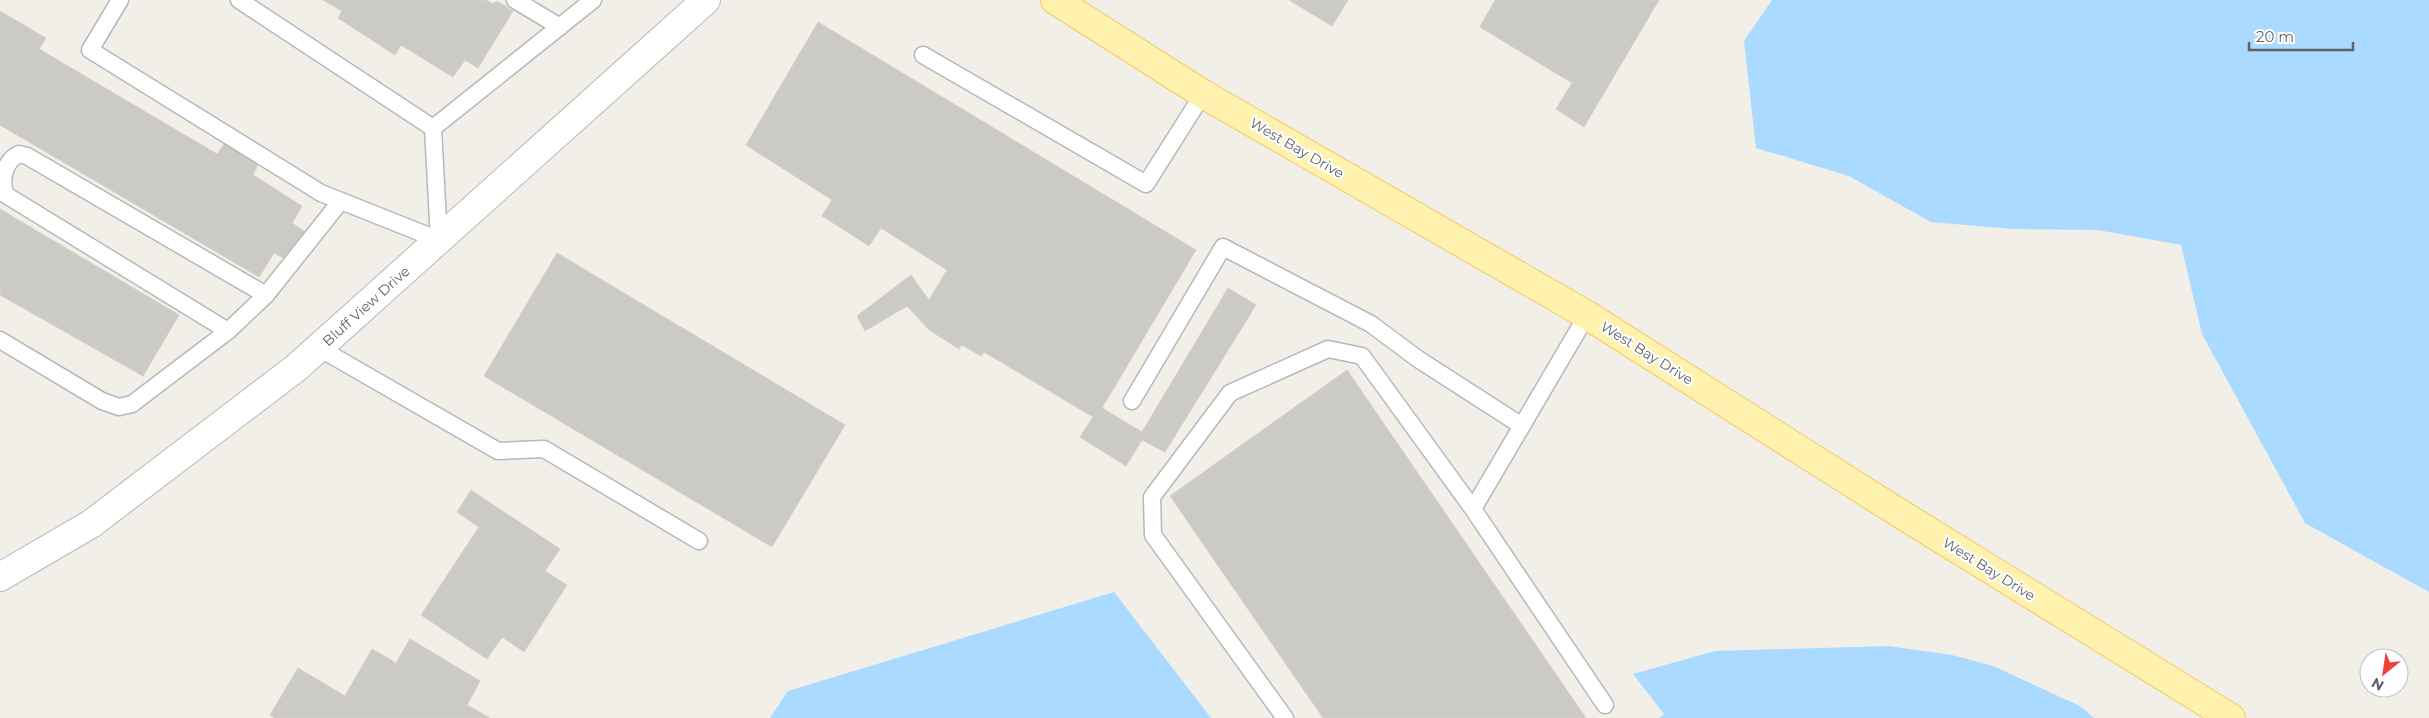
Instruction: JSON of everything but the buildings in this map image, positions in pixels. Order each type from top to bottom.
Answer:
[{"type":"main road","name":"West Bay Drive","points":[[1070,4],[1203,94],[1586,315],[2231,718]]},
{"type":"street","name":"Bluff View Drive","points":[[0,577],[91,524],[296,368],[706,0]]},
{"type":"lane","points":[[120,0],[90,50],[321,193],[439,240],[433,128]]},
{"type":"lane","points":[[239,0],[433,128]]},
{"type":"lane","points":[[515,0],[560,27]]},
{"type":"lane","points":[[433,128],[591,1]]},
{"type":"lane","points":[[923,55],[1146,184],[1203,94]]},
{"type":"lane","points":[[228,331],[6,195],[2,185],[3,176],[14,156],[19,154],[27,156],[266,295]]},
{"type":"lane","points":[[0,340],[102,401],[119,407],[132,404],[228,331],[266,295],[340,202]]},
{"type":"lane","points":[[1132,401],[1223,247],[1371,324],[1418,359],[1522,426]]},
{"type":"lane","points":[[1473,509],[1586,315]]},
{"type":"lane","points":[[319,348],[498,451],[544,449],[699,541]]},
{"type":"lane","points":[[1285,718],[1153,535],[1152,496],[1230,393],[1328,349],[1362,356],[1473,509],[1605,705]]},
{"type":"water","points":[[1772,0],[2429,0],[2429,592],[2305,523],[2202,334],[2181,245],[2098,230],[2013,229],[1931,222],[1849,176],[1756,148],[1744,41]]},
{"type":"water","points":[[1114,592],[1211,718],[770,718],[788,691]]},
{"type":"water","points":[[1888,646],[1952,655],[1993,666],[2080,706],[2094,718],[1659,718],[1664,714],[1633,674],[1715,651]]}]
